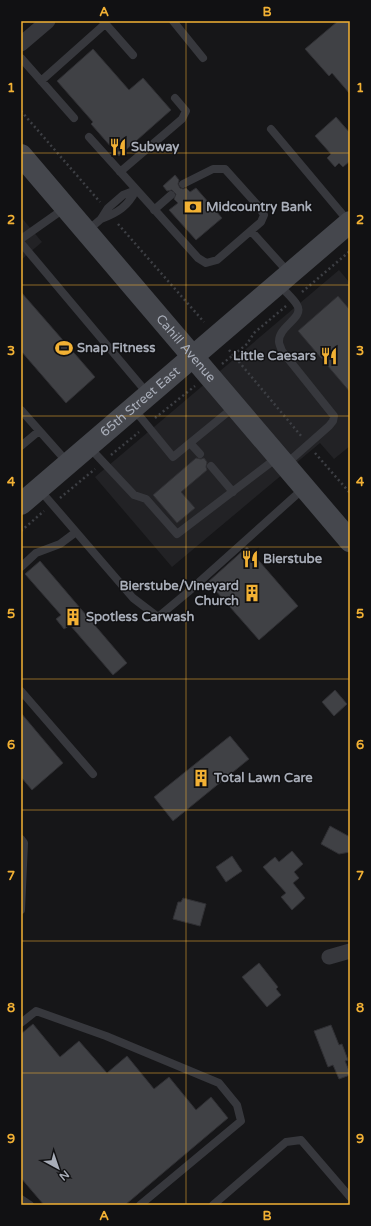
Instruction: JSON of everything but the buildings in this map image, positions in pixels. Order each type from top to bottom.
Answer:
[{"type":"street","points":[[21,44],[48,21]]},
{"type":"street","name":"Cahill Avenue","points":[[21,155],[66,208],[94,225],[193,357],[350,540]]},
{"type":"street","name":"65th Street East","points":[[21,504],[46,497],[69,464],[96,454],[141,402],[284,279],[348,227]]},
{"type":"street","points":[[329,957],[350,951]]},
{"type":"lane","points":[[173,21],[204,58]]},
{"type":"lane","points":[[42,81],[104,22],[133,55]]},
{"type":"lane","points":[[21,58],[74,118]]},
{"type":"lane","points":[[120,172],[182,119],[186,111],[175,98]]},
{"type":"lane","points":[[272,129],[348,227]]},
{"type":"lane","points":[[89,137],[198,258],[206,263],[217,260],[261,222],[264,215],[260,208],[225,169],[213,170],[183,184]]},
{"type":"lane","points":[[94,225],[109,212],[123,195],[136,190]]},
{"type":"lane","points":[[154,210],[171,195]]},
{"type":"lane","points":[[21,239],[66,208]]},
{"type":"lane","points":[[96,454],[134,495],[146,499],[177,534],[233,492],[308,445],[333,421],[334,416],[282,350],[279,342],[282,330],[296,318],[299,309],[293,300],[284,279],[251,231]]},
{"type":"lane","points":[[21,243],[141,402],[147,425],[173,457],[235,406]]},
{"type":"lane","points":[[21,410],[69,464]]},
{"type":"lane","points":[[21,446],[39,431]]},
{"type":"lane","points":[[190,443],[200,454]]},
{"type":"lane","points":[[211,466],[233,492]]},
{"type":"lane","points":[[46,497],[133,598],[158,617],[305,488]]},
{"type":"lane","points":[[21,567],[36,553],[60,544],[76,532]]},
{"type":"lane","points":[[21,691],[93,774]]},
{"type":"lane","points":[[21,838],[24,843],[21,910]]},
{"type":"lane","points":[[21,1023],[36,1011],[106,1036],[219,1083],[237,1105],[241,1121],[140,1205]]},
{"type":"lane","points":[[213,1205],[286,1142],[301,1140],[350,1197]]},
{"type":"lane","points":[[21,1199],[30,1205]]},
{"type":"path","points":[[21,111],[217,336],[350,493]]},
{"type":"path","points":[[21,530],[46,497],[96,454],[147,425],[208,374],[247,344],[254,333],[350,251]]},
{"type":"shaded area","points":[[21,217],[42,242],[21,260]]},
{"type":"shaded area","points":[[339,270],[350,283],[350,446],[334,459],[320,443],[172,567],[95,477]]},
{"type":"place","name":"Subway","points":[[118,147]]},
{"type":"place","name":"Midcountry Bank","points":[[193,207]]},
{"type":"place","name":"Snap Fitness","points":[[64,348]]},
{"type":"place","name":"Little Caesars","points":[[329,356]]},
{"type":"place","name":"Bierstube","points":[[250,559]]},
{"type":"place","name":"Bierstube/Vineyard Church","points":[[252,593]]},
{"type":"place","name":"Spotless Carwash","points":[[73,617]]},
{"type":"place","name":"Total Lawn Care","points":[[201,778]]}]
